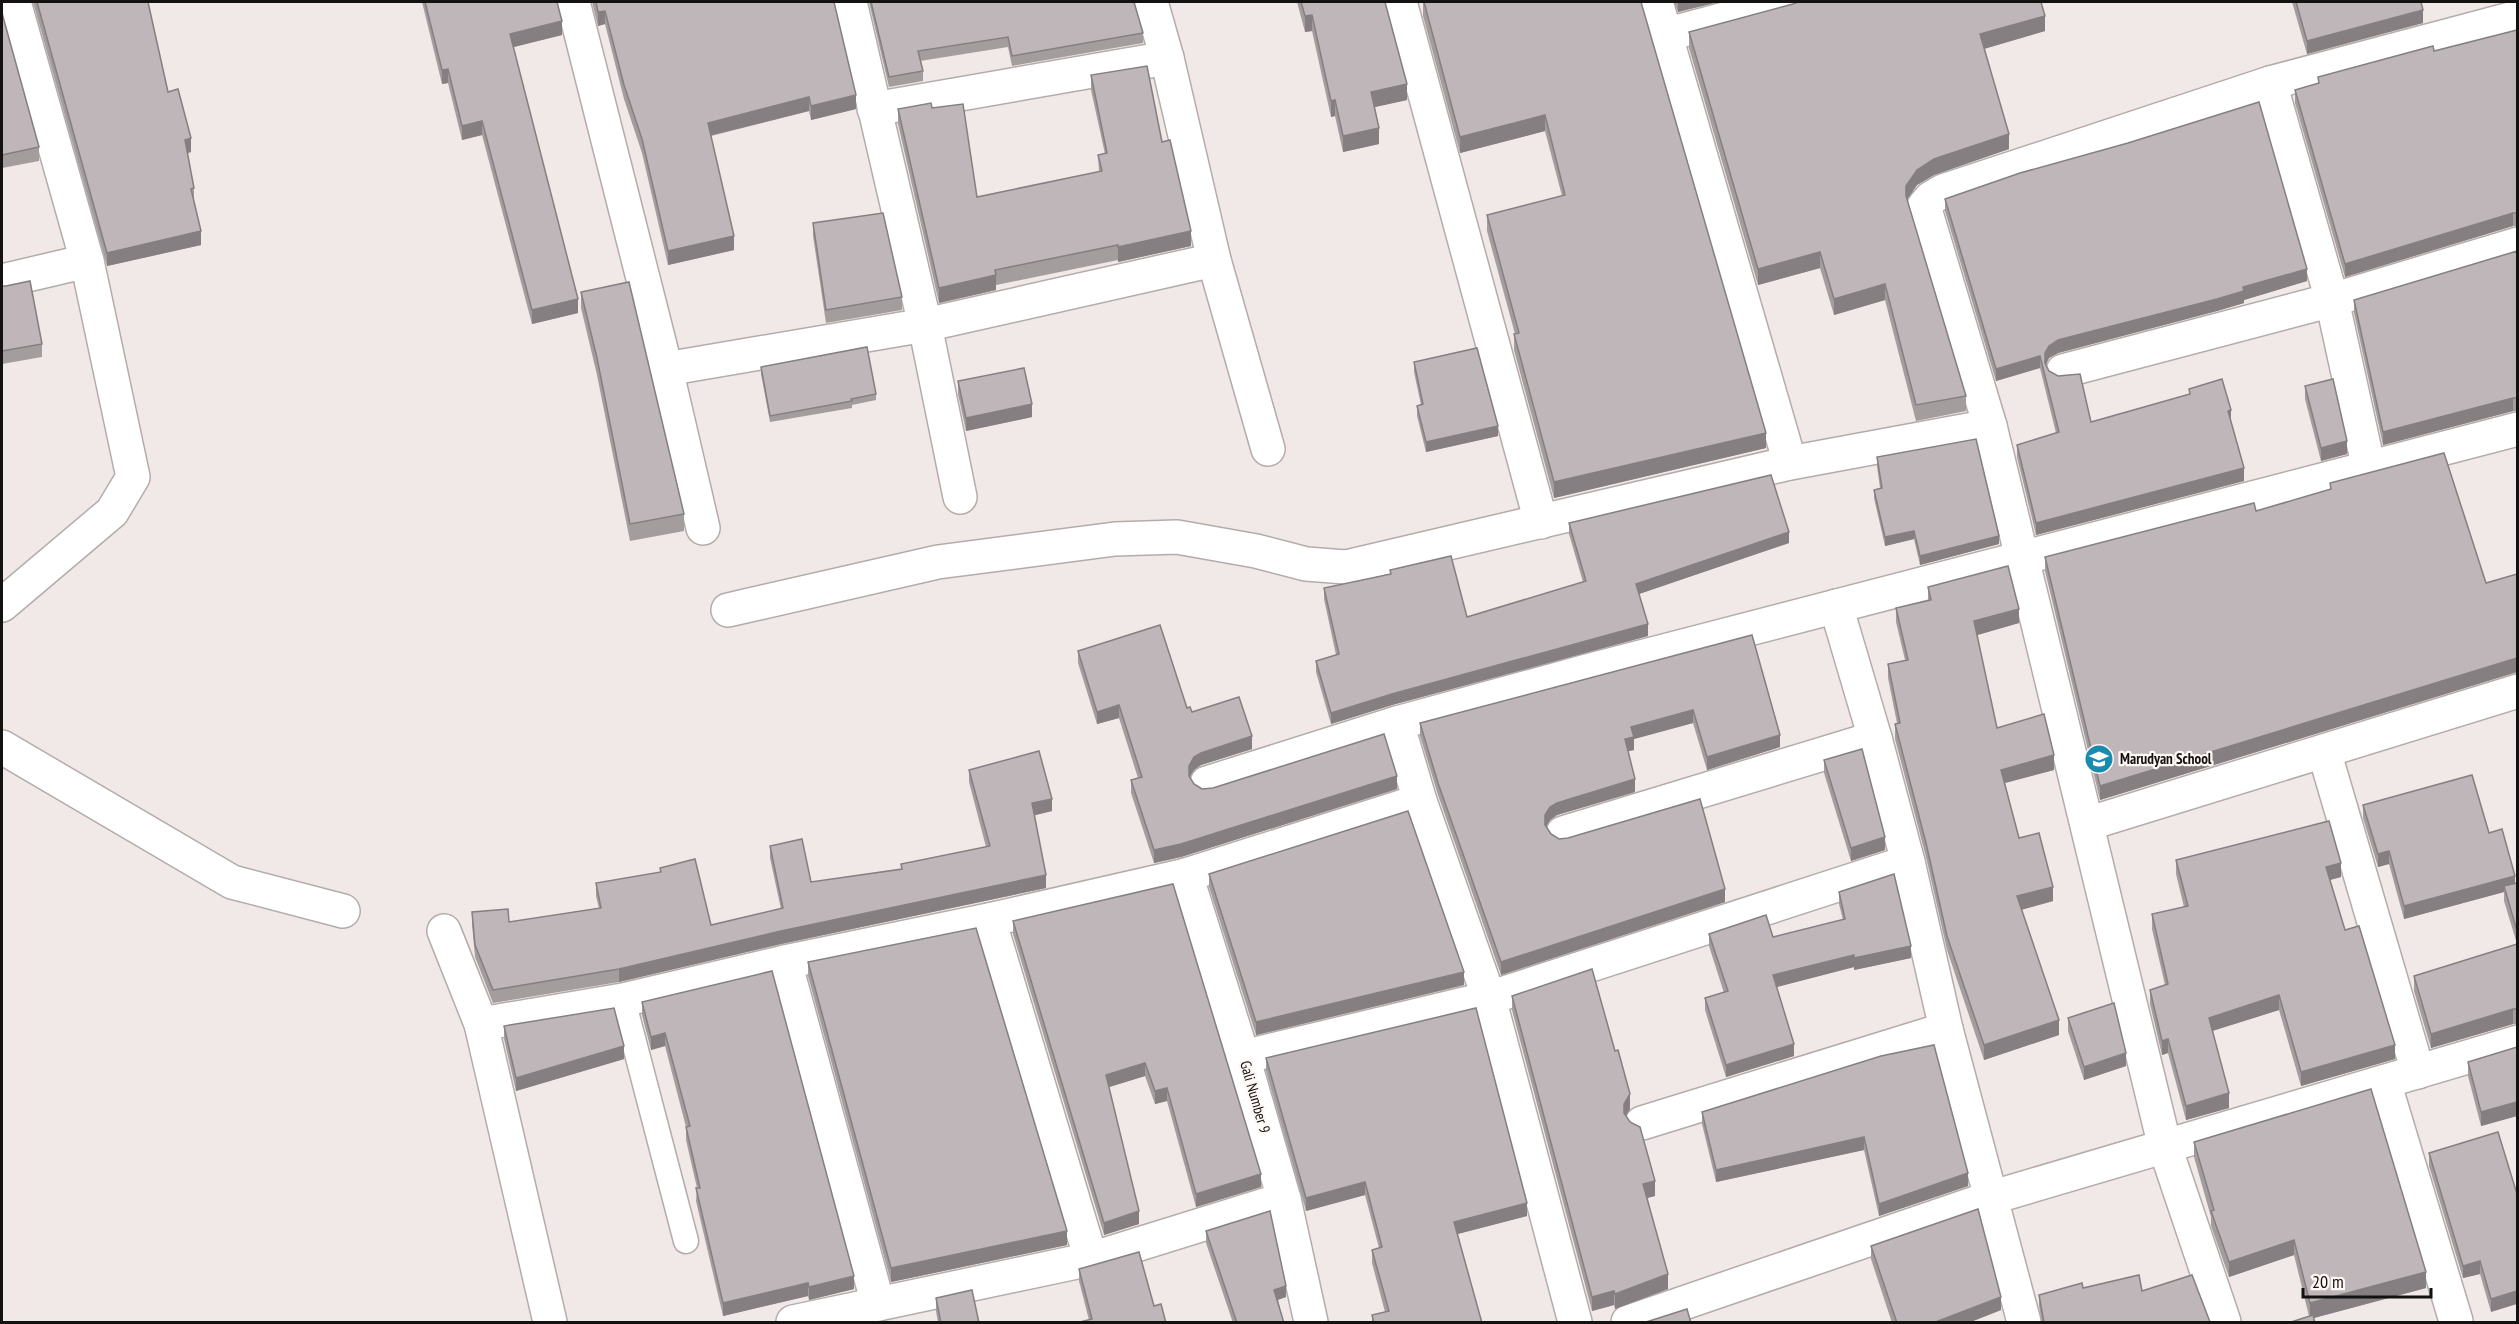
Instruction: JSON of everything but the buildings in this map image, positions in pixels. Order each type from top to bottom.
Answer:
[{"type":"street","points":[[2,605],[112,512],[133,477],[87,261],[14,2]]},
{"type":"street","points":[[573,2],[666,369],[703,528]]},
{"type":"street","points":[[850,2],[925,325],[960,497]]},
{"type":"street","points":[[1151,2],[1167,58],[1214,260],[1268,449]]},
{"type":"street","points":[[1400,2],[1541,522]]},
{"type":"street","points":[[1656,2],[1790,462]]},
{"type":"street","points":[[1665,35],[1788,2]]},
{"type":"street","points":[[2224,1323],[2165,1147],[1990,426],[1924,206],[1931,198],[1943,191],[2270,83],[2517,17]]},
{"type":"street","points":[[874,109],[1167,58]]},
{"type":"street","points":[[2270,83],[2332,300],[2369,469]]},
{"type":"street","points":[[2063,371],[2332,300],[2517,244]]},
{"type":"street","points":[[666,369],[925,325],[1214,260]]},
{"type":"street","points":[[2,281],[87,261]]},
{"type":"street","points":[[728,610],[938,562],[1115,539],[1177,537],[1256,551],[1306,564],[1346,567],[1790,462],[1990,426]]},
{"type":"street","points":[[1207,783],[1397,723],[2517,429]]},
{"type":"street","points":[[1836,606],[1875,738],[1908,862],[1946,1029],[2024,1323]]},
{"type":"street","points":[[2086,824],[2517,691]]},
{"type":"street","points":[[1397,723],[1420,801],[1490,998],[1575,1323]]},
{"type":"street","points":[[1563,832],[1875,738]]},
{"type":"street","points":[[2,747],[232,882],[343,911]]},
{"type":"street","points":[[2325,751],[2418,1072]]},
{"type":"street","points":[[481,1024],[623,1000],[785,962],[989,920],[1186,875],[1420,801]]},
{"type":"street","points":[[1244,1057],[1490,998],[1908,862]]},
{"type":"street","name":"Gali Number 9","points":[[1186,875],[1244,1057],[1284,1199],[1311,1323]]},
{"type":"street","points":[[989,920],[1091,1259]]},
{"type":"street","points":[[444,931],[481,1024],[550,1323]]},
{"type":"street","points":[[785,962],[878,1304]]},
{"type":"street","points":[[1642,1124],[1946,1029]]},
{"type":"street","points":[[1628,1323],[1990,1198],[2517,1042]]},
{"type":"street","points":[[2384,1082],[2456,1321]]},
{"type":"street","points":[[793,1323],[1091,1259],[1284,1199]]},
{"type":"lane","points":[[623,1000],[686,1241]]},
{"type":"place","name":"Marudyan School","points":[[2099,759]]}]
